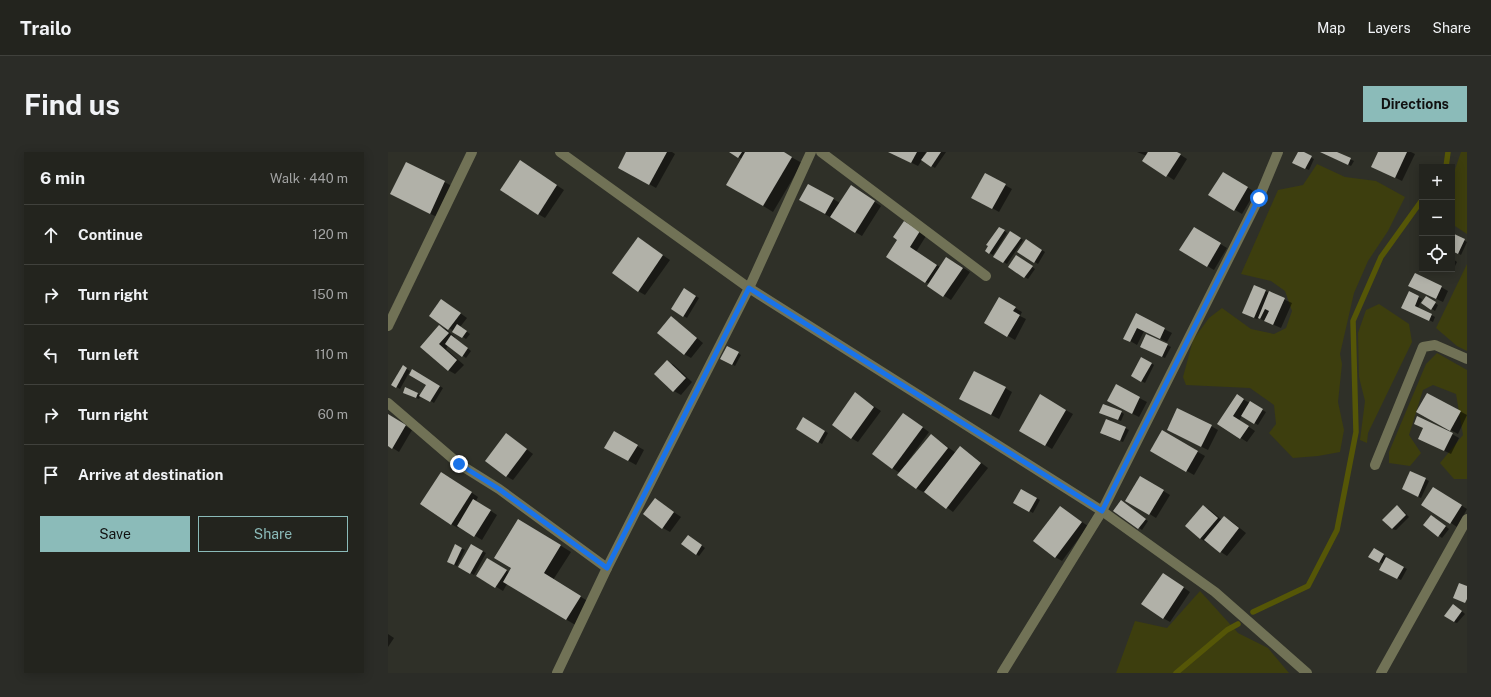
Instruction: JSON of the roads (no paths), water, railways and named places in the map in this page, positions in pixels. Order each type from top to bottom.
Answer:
[{"type":"street","points":[[388,326],[472,152]]},
{"type":"street","points":[[560,152],[749,288],[1102,511],[1215,592],[1307,673]]},
{"type":"street","points":[[557,673],[607,568],[749,288],[811,152]]},
{"type":"street","points":[[821,152],[986,276]]},
{"type":"street","points":[[1002,673],[1102,511],[1259,198],[1278,152]]},
{"type":"street","points":[[1375,465],[1424,347],[1435,345],[1467,359]]},
{"type":"street","points":[[388,403],[459,464],[499,489],[607,568]]},
{"type":"street","points":[[1381,673],[1467,519]]},
{"type":"waterway","points":[[1446,164],[1448,152]]},
{"type":"waterway","points":[[1253,612],[1308,586],[1337,530],[1356,432],[1353,321],[1381,257],[1419,204]]},
{"type":"waterway","points":[[1176,673],[1227,630],[1238,624]]}]
